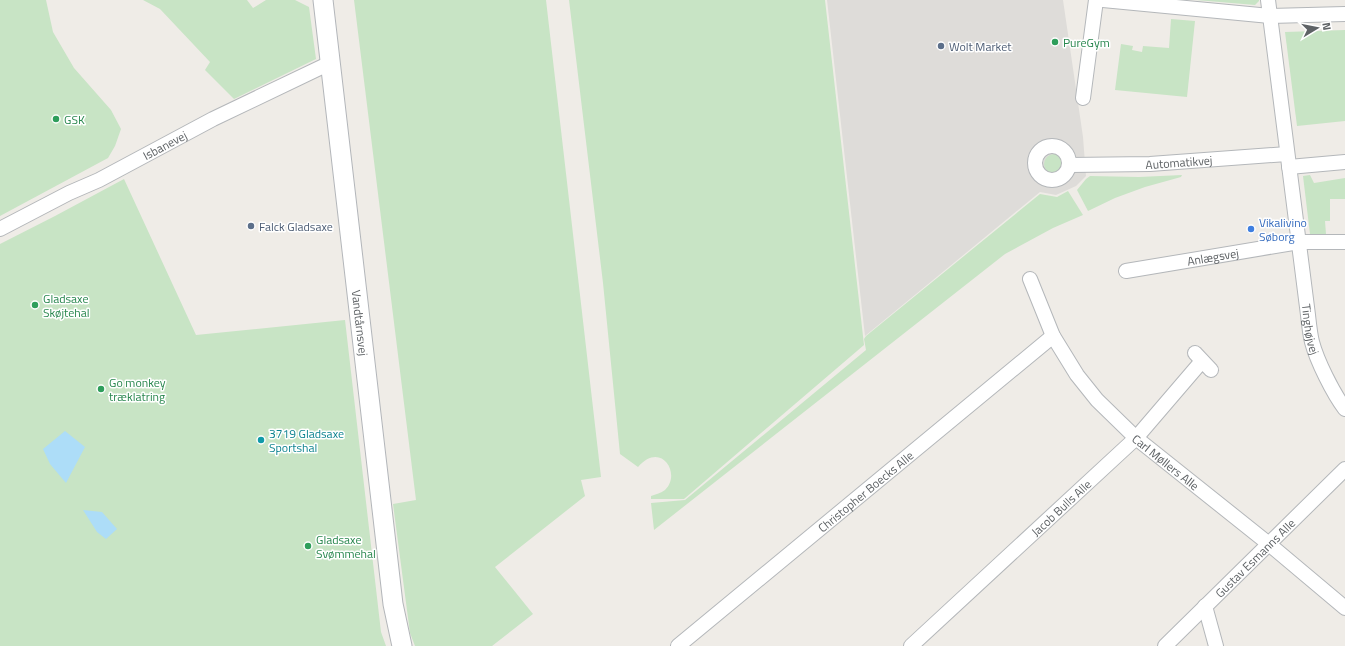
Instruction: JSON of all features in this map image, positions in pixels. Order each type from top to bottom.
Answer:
[{"type":"street","name":"Vandtårnsvej","points":[[323,0],[393,604],[402,646]]},
{"type":"street","points":[[1083,98],[1096,0]]},
{"type":"street","points":[[1103,0],[1270,16],[1345,14]]},
{"type":"street","name":"Tinghøjvej","points":[[1268,0],[1312,343],[1324,372],[1339,401],[1345,409]]},
{"type":"street","name":"Isbanevej","points":[[0,229],[69,193],[99,180],[213,119],[330,64]]},
{"type":"street","points":[[1288,161],[1345,162]]},
{"type":"street","name":"Automatikvej","points":[[1070,165],[1288,161]]},
{"type":"street","points":[[1299,242],[1345,242]]},
{"type":"street","name":"Anlægsvej","points":[[1126,271],[1299,242]]},
{"type":"street","name":"Carl Møllers Alle","points":[[1030,279],[1053,336],[1077,375],[1097,400],[1136,438],[1269,544],[1345,608]]},
{"type":"street","name":"Christopher Boecks Alle","points":[[678,646],[1053,336]]},
{"type":"street","name":"Jacob Bulls Alle","points":[[911,646],[1136,438],[1203,361]]},
{"type":"street","name":"Gustav Esmanns Alle","points":[[1165,646],[1345,469]]},
{"type":"street","points":[[1205,606],[1216,646]]},
{"type":"shaded area","points":[[827,0],[1063,0],[1083,137],[1086,176],[1076,186],[1056,195],[1040,192],[865,336]]},
{"type":"green space","name":"GSK","points":[[0,0],[46,0],[53,32],[74,68],[111,110],[121,129],[115,146],[108,158],[0,216]]},
{"type":"green space","points":[[143,0],[247,0],[253,8],[266,0],[295,0],[309,7],[316,59],[234,99],[205,70],[210,62],[160,9]]},
{"type":"green space","points":[[354,0],[546,0],[601,477],[581,480],[585,496],[495,567],[533,614],[492,646],[415,646],[410,633],[393,504],[416,500]]},
{"type":"green space","points":[[569,0],[825,0],[864,345],[684,499],[651,499],[651,496],[665,490],[670,483],[670,469],[666,462],[661,458],[654,457],[646,460],[638,467],[620,454],[603,283]]},
{"type":"green space","points":[[1196,0],[1259,0],[1259,1],[1255,5]]},
{"type":"green space","points":[[1171,19],[1195,21],[1187,97],[1115,90],[1121,44],[1133,46],[1132,50],[1142,52],[1143,46],[1169,48]]},
{"type":"green space","points":[[1345,30],[1345,121],[1297,126],[1285,32]]},
{"type":"green space","points":[[1054,154],[1061,157],[1064,164],[1061,171],[1054,174],[1047,171],[1044,164],[1047,157]]},
{"type":"green space","points":[[1182,175],[1181,177],[1145,187],[1115,198],[1088,211],[1077,190],[1090,176],[1139,177]]},
{"type":"green space","points":[[1310,175],[1314,183],[1345,178],[1345,199],[1330,199],[1330,221],[1325,221],[1326,234],[1310,234],[1303,176]]},
{"type":"green space","points":[[124,179],[196,335],[345,320],[381,632],[386,646],[0,646],[0,244]]},
{"type":"green space","points":[[1068,191],[1083,215],[1053,228],[1005,254],[654,530],[651,503],[685,500],[866,350],[864,339],[866,336],[1040,194],[1057,197]]},
{"type":"water","points":[[65,431],[85,447],[66,483],[50,464],[43,449]]},
{"type":"water","points":[[83,510],[102,512],[117,529],[106,539],[97,532]]},
{"type":"place","name":"PureGym","points":[[1055,42]]},
{"type":"place","name":"Wolt Market","points":[[941,46]]},
{"type":"place","name":"GSK","points":[[56,119]]},
{"type":"place","name":"Falck Gladsaxe","points":[[251,226]]},
{"type":"place","name":"Vikalivino Søborg","points":[[1251,229]]},
{"type":"place","name":"Gladsaxe Skøjtehal","points":[[35,305]]},
{"type":"place","name":"Go monkey træklatring","points":[[101,389]]},
{"type":"place","name":"3719 Gladsaxe Sportshal","points":[[261,440]]},
{"type":"place","name":"Gladsaxe Svømmehal","points":[[308,546]]}]
